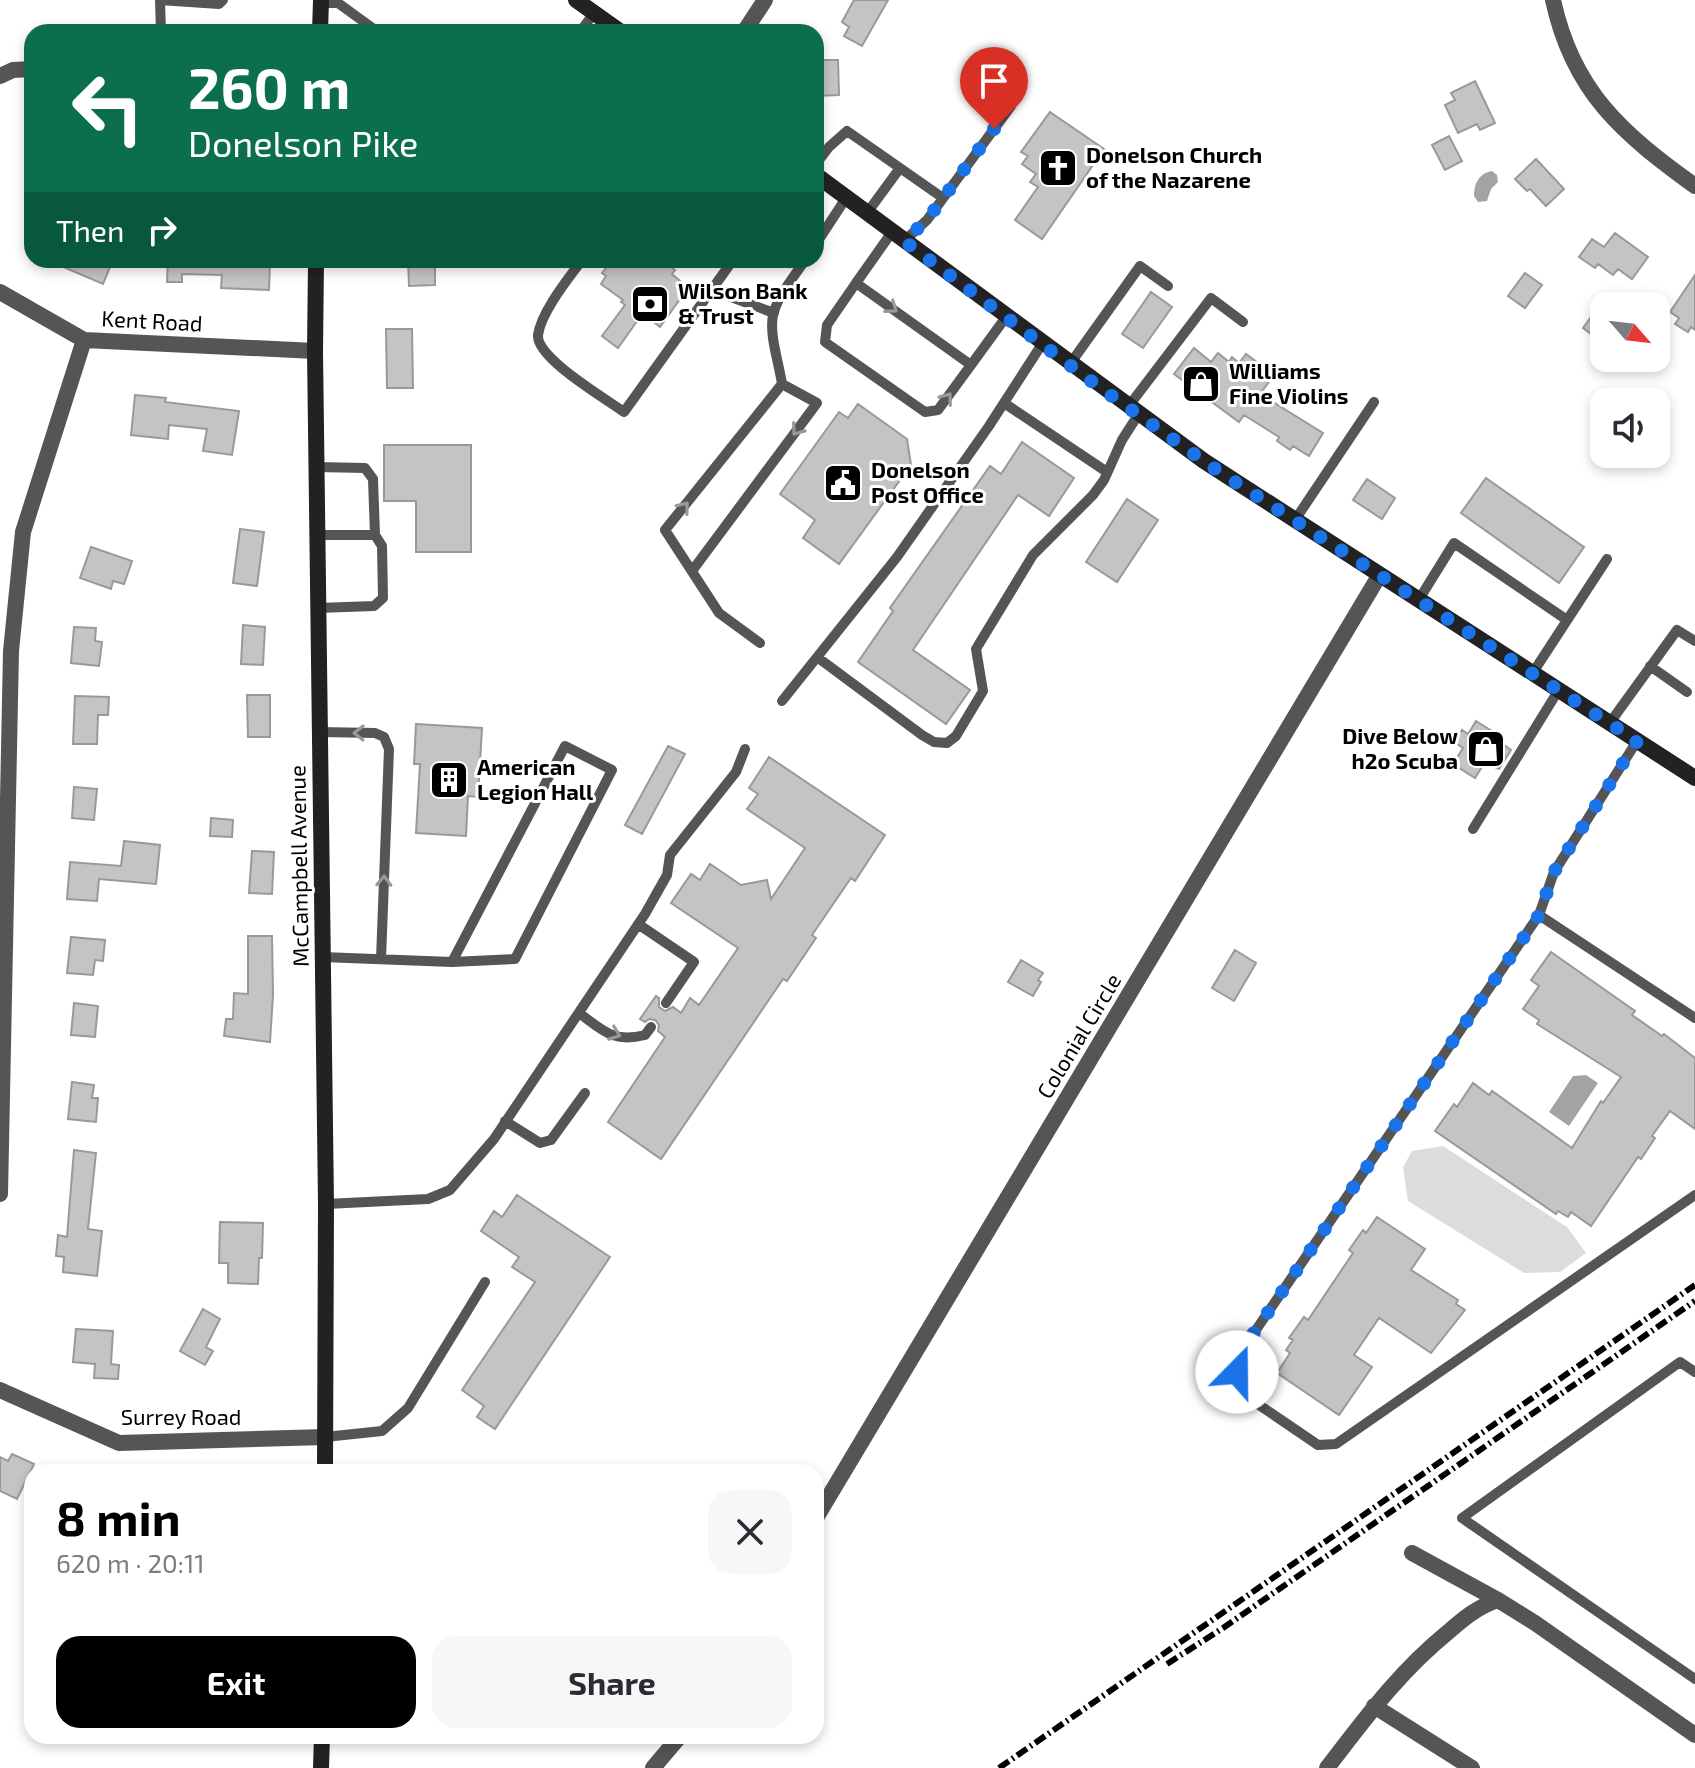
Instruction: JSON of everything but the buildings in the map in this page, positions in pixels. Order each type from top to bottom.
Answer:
[{"type":"street","points":[[576,0],[610,24]]},
{"type":"street","points":[[749,24],[765,0]]},
{"type":"street","points":[[1553,0],[1563,37],[1591,92],[1641,146],[1695,186]]},
{"type":"street","points":[[320,24],[321,2]]},
{"type":"street","points":[[0,76],[24,69]]},
{"type":"street","points":[[824,181],[1133,411],[1233,481],[1695,778]]},
{"type":"street","name":"McCampbell Avenue","points":[[316,268],[326,1204],[325,1464]]},
{"type":"street","name":"Kent Road","points":[[0,292],[84,340],[315,351]]},
{"type":"street","points":[[0,1194],[11,651],[23,532],[84,340]]},
{"type":"street","name":"Colonial Circle","points":[[824,1505],[1379,576]]},
{"type":"street","name":"Surrey Road","points":[[0,1390],[119,1443],[325,1437]]},
{"type":"street","points":[[1412,1553],[1498,1600],[1695,1735]]},
{"type":"street","points":[[1327,1768],[1393,1683],[1479,1607],[1498,1600]]},
{"type":"street","points":[[1374,1706],[1472,1768]]},
{"type":"street","points":[[321,1768],[322,1744]]},
{"type":"street","points":[[653,1768],[673,1744]]},
{"type":"lane","points":[[161,24],[160,0],[219,4],[223,0]]},
{"type":"lane","points":[[321,2],[338,3],[367,24]]},
{"type":"lane","points":[[586,24],[594,13]]},
{"type":"lane","points":[[1006,317],[938,410],[925,412],[825,342],[827,325],[856,283],[898,236],[927,220],[1011,106]]},
{"type":"lane","points":[[824,154],[847,131],[943,198]]},
{"type":"lane","points":[[867,213],[900,168]]},
{"type":"lane","points":[[824,232],[846,198]]},
{"type":"lane","points":[[1070,364],[1140,266],[1168,286]]},
{"type":"lane","points":[[576,268],[541,325],[538,336],[541,350],[624,412],[727,268]]},
{"type":"lane","points":[[760,643],[719,613],[665,530],[782,384],[772,323],[780,298],[800,268]]},
{"type":"lane","points":[[856,283],[971,365]]},
{"type":"lane","points":[[712,290],[774,313]]},
{"type":"lane","points":[[817,657],[934,742],[947,743],[956,736],[983,691],[976,649],[1033,555],[1093,495],[1107,472],[1133,411],[1211,298],[1243,322]]},
{"type":"lane","points":[[782,701],[897,557],[1042,344]]},
{"type":"lane","points":[[692,571],[817,403],[782,384]]},
{"type":"lane","points":[[1295,520],[1374,402]]},
{"type":"lane","points":[[1004,403],[1107,472]]},
{"type":"lane","points":[[316,467],[365,468],[373,479],[375,535],[382,546],[383,598],[374,606],[318,608]]},
{"type":"lane","points":[[317,535],[375,535]]},
{"type":"lane","points":[[1418,601],[1454,543],[1567,620]]},
{"type":"lane","points":[[1532,674],[1607,559]]},
{"type":"lane","points":[[1609,724],[1677,630],[1695,641]]},
{"type":"lane","points":[[1650,666],[1687,692]]},
{"type":"lane","points":[[1473,829],[1558,691]]},
{"type":"lane","points":[[320,732],[375,733],[384,737],[389,749],[381,959]]},
{"type":"lane","points":[[1637,741],[1554,872],[1539,915],[1243,1349],[1237,1372],[1243,1394],[1318,1445],[1336,1444],[1695,1195]]},
{"type":"lane","points":[[322,957],[452,962],[515,959],[612,770],[565,746],[452,962]]},
{"type":"lane","points":[[326,1204],[428,1199],[450,1190],[505,1121],[579,1013],[667,875],[670,855],[736,772],[745,749]]},
{"type":"lane","points":[[1539,915],[1695,1018]]},
{"type":"lane","points":[[638,924],[694,962],[666,1003]]},
{"type":"lane","points":[[579,1013],[614,1038],[645,1035],[651,1027]]},
{"type":"lane","points":[[505,1121],[540,1143],[551,1140],[585,1093]]},
{"type":"lane","points":[[325,1437],[382,1431],[408,1408],[485,1282]]},
{"type":"lane","points":[[1695,1372],[1680,1362],[1462,1518],[1695,1679]]},
{"type":"shaded area","points":[[1492,171],[1497,175],[1498,182],[1491,189],[1487,201],[1478,202],[1474,196],[1476,183]]},
{"type":"shaded area","points":[[1586,1075],[1598,1083],[1569,1126],[1549,1112],[1573,1076]]},
{"type":"shaded area","points":[[1443,1146],[1567,1227],[1586,1253],[1560,1272],[1524,1273],[1408,1201],[1403,1167],[1412,1151]]},
{"type":"railway","points":[[999,1768],[1695,1285]]},
{"type":"railway","points":[[1167,1664],[1695,1301]]},
{"type":"place","name":"Donelson Church of the Nazarene","points":[[1058,168]]},
{"type":"place","name":"Wilson Bank & Trust","points":[[650,304]]},
{"type":"place","name":"Williams Fine Violins","points":[[1201,384]]},
{"type":"place","name":"Donelson Post Office","points":[[843,483]]},
{"type":"place","name":"Dive Below h2o Scuba","points":[[1486,749]]},
{"type":"place","name":"American Legion Hall","points":[[449,780]]},
{"type":"route","points":[[994,129],[927,220],[904,241],[1099,387],[1218,471],[1637,741],[1554,872],[1539,915],[1243,1349],[1237,1372]]}]
